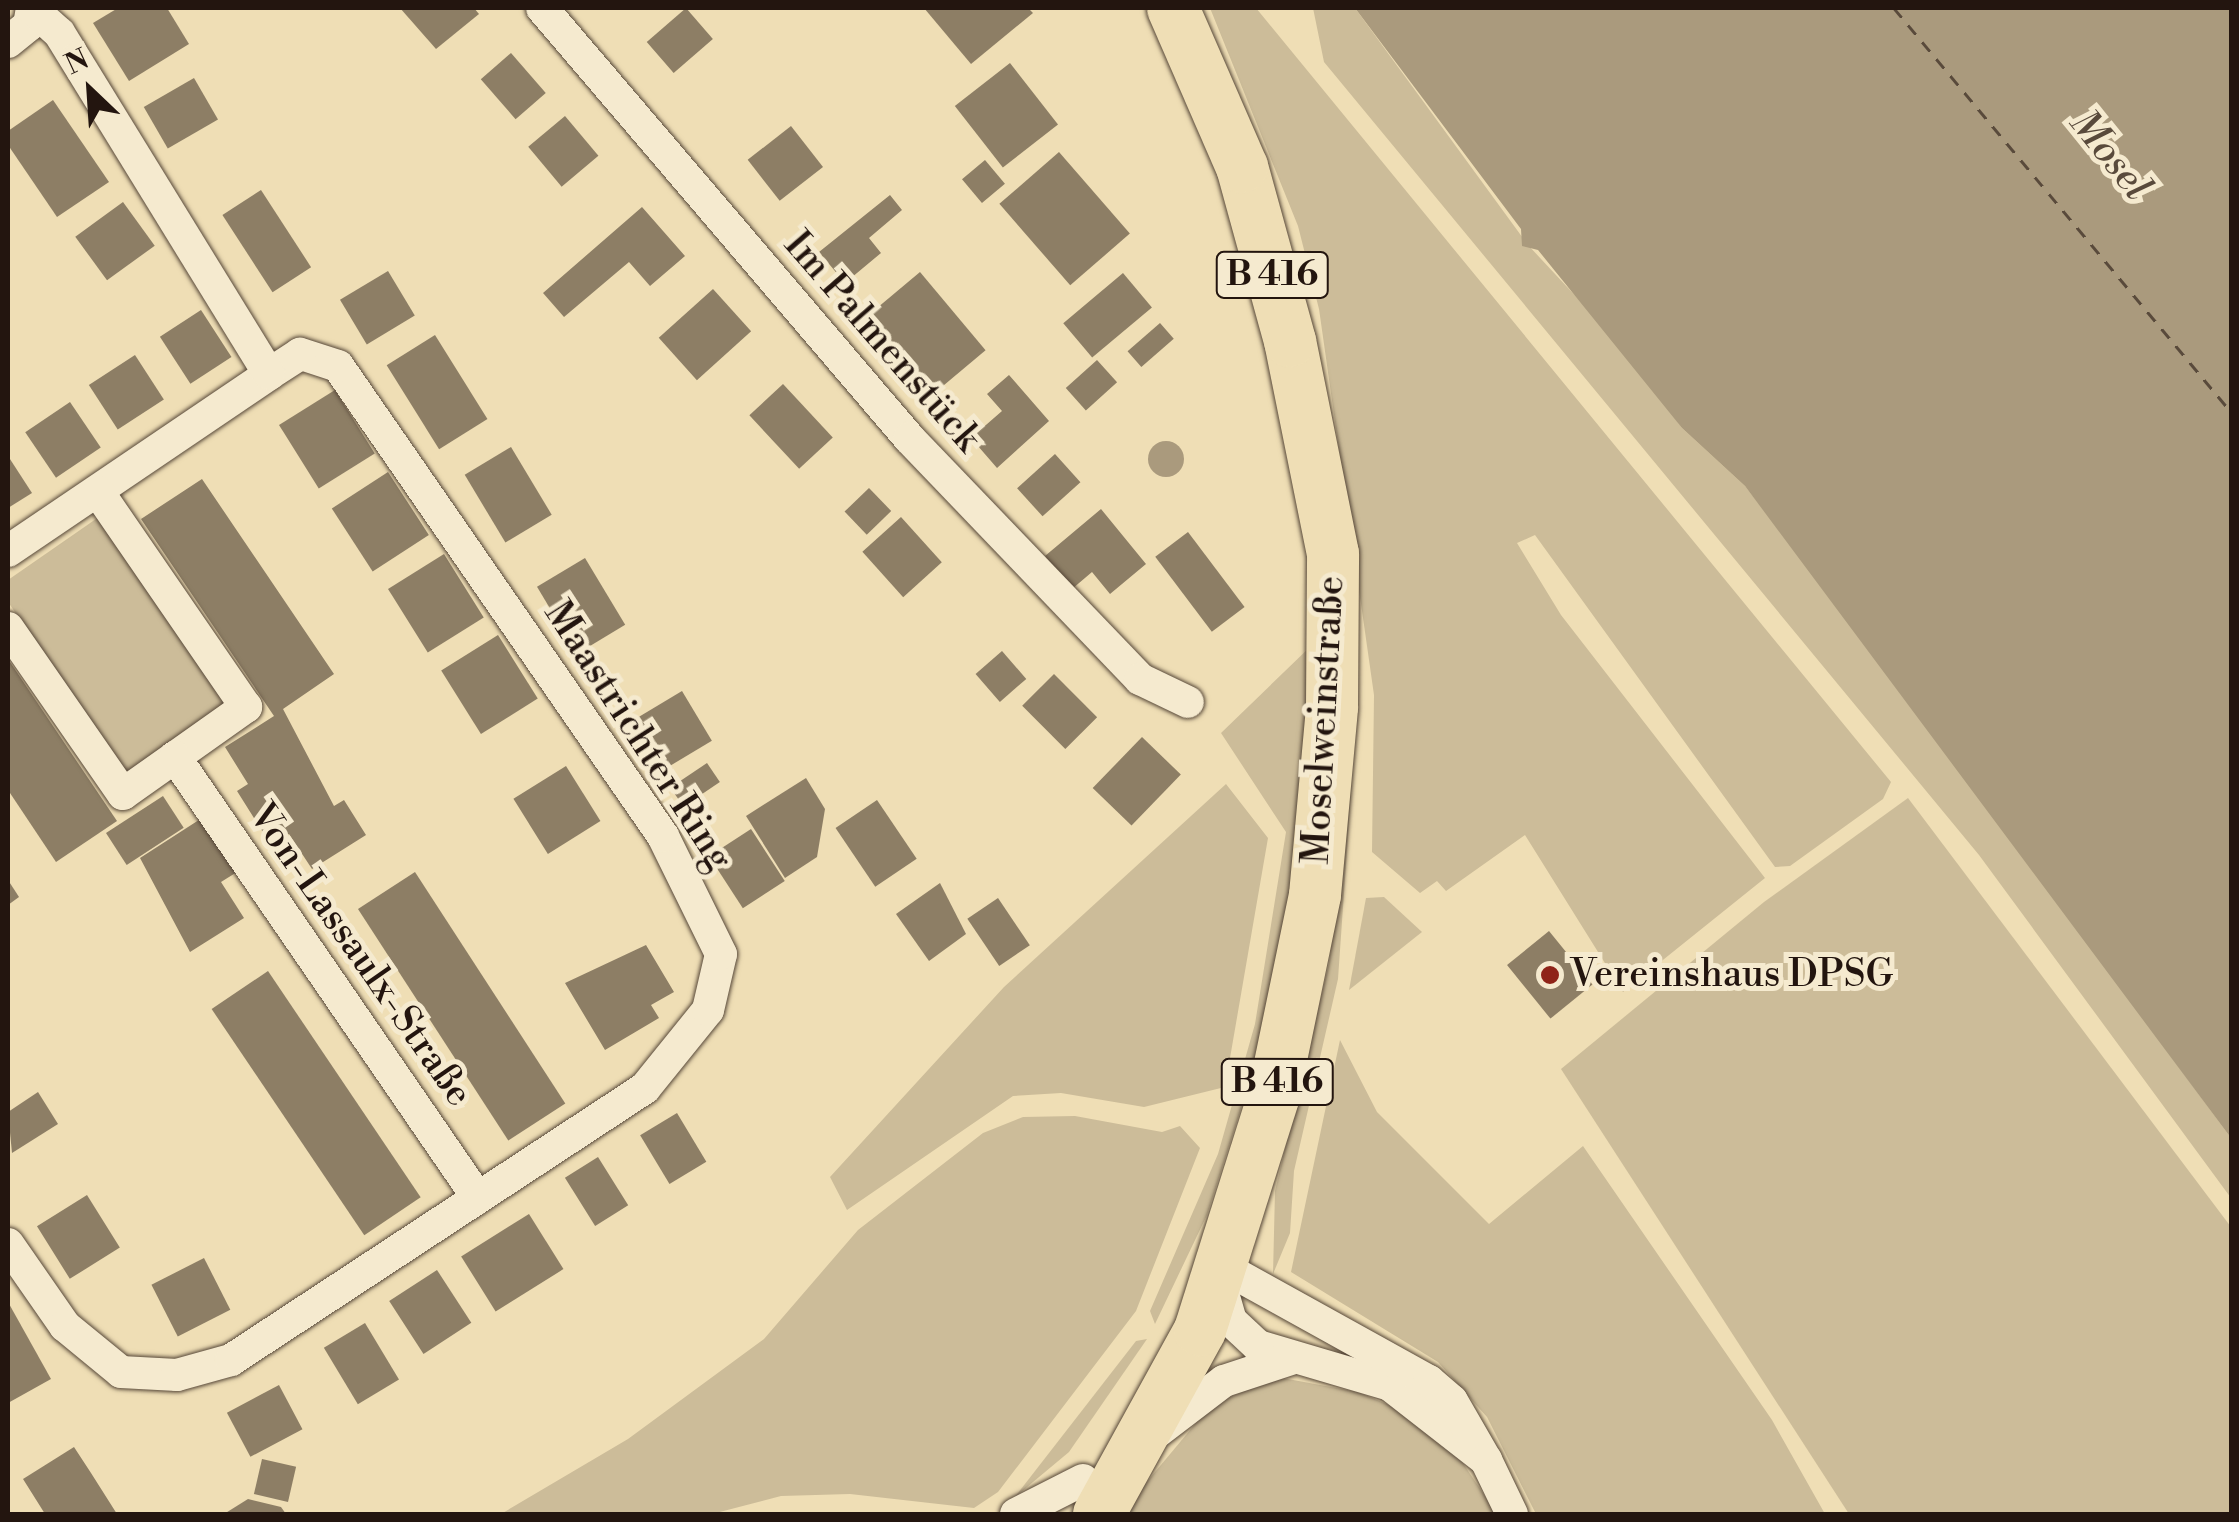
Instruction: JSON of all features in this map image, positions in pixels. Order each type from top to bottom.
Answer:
[{"type":"main road","name":"Moselweinstraße","points":[[1082,1503],[1134,1453],[1200,1330],[1214,1262],[1273,1098],[1306,949],[1332,707],[1332,554],[1290,341],[1242,167],[1174,8]]},
{"type":"main road","name":"Moselweinstraße","points":[[1082,1503],[1173,1314],[1214,1262]]},
{"type":"street","points":[[8,42],[32,8],[59,34],[268,374]]},
{"type":"street","name":"Im Palmenstück","points":[[542,8],[909,438],[1140,679],[1188,702]]},
{"type":"street","name":"Maastrichter Ring","points":[[8,551],[300,354],[338,366],[623,775],[721,954],[708,1010],[645,1088],[231,1360],[177,1374],[121,1372],[65,1326],[8,1244]]},
{"type":"street","points":[[8,628],[122,794],[246,707],[98,492]]},
{"type":"street","name":"Von-Lassaulx-Straße","points":[[175,758],[478,1198]]},
{"type":"street","points":[[1214,1262],[1232,1321],[1291,1359],[1390,1385],[1486,1460]]},
{"type":"street","points":[[1214,1262],[1403,1360],[1452,1402],[1512,1514]]},
{"type":"street","points":[[1134,1453],[1224,1382],[1291,1359]]},
{"type":"street","points":[[1016,1514],[1082,1503]]},
{"type":"shaded area","points":[[1210,8],[1256,8],[1891,782],[1883,799],[1790,866],[1775,867],[1535,535],[1517,543],[1561,615],[1765,878],[1623,992],[1525,835],[1446,891],[1437,881],[1420,893],[1372,852],[1374,695],[1319,309],[1298,226]]},
{"type":"shaded area","points":[[1313,8],[1355,8],[1528,245],[1624,348],[1682,428],[1745,486],[1856,629],[2231,1138],[2231,1198],[1979,855],[1324,62]]},
{"type":"shaded area","points":[[106,512],[235,697],[127,773],[8,602],[8,580]]},
{"type":"shaded area","points":[[1312,645],[1300,852],[1254,1068],[1207,1215],[1155,1324],[1150,1311],[1218,1154],[1255,1024],[1286,832],[1221,733]]},
{"type":"shaded area","points":[[1352,778],[1338,979],[1294,1171],[1290,1233],[1273,1274],[1275,1191],[1329,963]]},
{"type":"shaded area","points":[[1226,784],[1268,838],[1225,1087],[1144,1107],[1061,1093],[1013,1096],[847,1210],[830,1177],[1004,987]]},
{"type":"shaded area","points":[[1908,798],[2231,1227],[2231,1514],[1849,1514],[1561,1069],[1764,902]]},
{"type":"shaded area","points":[[1384,897],[1422,932],[1349,990],[1366,898]]},
{"type":"shaded area","points":[[1340,1040],[1377,1112],[1489,1224],[1583,1146],[1772,1420],[1825,1514],[1536,1514],[1487,1417],[1438,1362],[1291,1272]]},
{"type":"shaded area","points":[[1075,1116],[1162,1132],[1180,1126],[1200,1148],[1136,1311],[998,1492],[974,1508],[850,1494],[781,1496],[712,1514],[501,1514],[628,1439],[764,1339],[858,1230],[983,1133],[1023,1117]]},
{"type":"shaded area","points":[[1147,1339],[1069,1452],[1014,1498],[1136,1341]]},
{"type":"shaded area","points":[[1277,1377],[1358,1392],[1408,1413],[1454,1450],[1497,1514],[1120,1514],[1211,1405]]},
{"type":"water","name":"Mosel","points":[[1355,8],[2231,8],[2231,1138],[1745,486],[1682,428],[1538,250],[1522,246],[1521,229]]},
{"type":"water","points":[[1166,441],[1178,447],[1184,459],[1178,471],[1166,477],[1154,471],[1148,459],[1154,447]]},
{"type":"building","points":[[118,8],[167,8],[189,44],[129,81],[93,23]]},
{"type":"building","points":[[400,8],[474,8],[479,14],[436,49]]},
{"type":"building","points":[[686,8],[713,39],[674,73],[647,42]]},
{"type":"building","points":[[924,8],[1028,8],[1033,13],[971,64]]},
{"type":"building","points":[[511,53],[546,93],[516,119],[481,79]]},
{"type":"building","points":[[1010,63],[1058,124],[1003,168],[955,106]]},
{"type":"building","points":[[194,78],[218,120],[168,149],[144,107]]},
{"type":"building","points":[[53,100],[109,182],[57,217],[8,145],[8,131]]},
{"type":"building","points":[[565,116],[598,156],[562,187],[528,147]]},
{"type":"building","points":[[791,126],[823,167],[780,201],[748,160]]},
{"type":"building","points":[[1059,152],[1130,234],[1070,285],[999,204]]},
{"type":"building","points":[[985,160],[1005,184],[982,203],[962,179]]},
{"type":"building","points":[[261,190],[311,267],[273,292],[222,215]]},
{"type":"building","points":[[890,195],[902,210],[869,238],[881,253],[845,283],[819,252]]},
{"type":"building","points":[[123,202],[155,246],[107,280],[75,237]]},
{"type":"building","points":[[642,207],[685,256],[650,286],[629,262],[564,317],[543,293]]},
{"type":"building","points":[[388,271],[415,316],[367,344],[340,300]]},
{"type":"building","points":[[920,272],[986,350],[929,398],[863,320]]},
{"type":"building","points":[[1123,273],[1152,307],[1092,358],[1063,323]]},
{"type":"building","points":[[713,289],[751,331],[697,380],[659,338]]},
{"type":"building","points":[[201,310],[231,357],[190,384],[160,337]]},
{"type":"building","points":[[1160,323],[1174,339],[1141,367],[1128,351]]},
{"type":"building","points":[[435,335],[487,419],[439,449],[387,365]]},
{"type":"building","points":[[135,355],[164,399],[118,429],[89,385]]},
{"type":"building","points":[[1097,360],[1117,382],[1086,410],[1066,388]]},
{"type":"building","points":[[1009,375],[1049,421],[997,468],[971,438],[1002,411],[987,394]]},
{"type":"building","points":[[783,384],[833,437],[799,469],[749,415]]},
{"type":"building","points":[[335,390],[375,454],[319,489],[279,425]]},
{"type":"building","points":[[70,402],[101,448],[56,478],[25,432]]},
{"type":"building","points":[[511,447],[552,515],[505,543],[465,475]]},
{"type":"building","points":[[1055,454],[1080,482],[1043,516],[1017,488]]},
{"type":"building","points":[[8,456],[32,493],[8,508]]},
{"type":"building","points":[[388,472],[429,535],[373,571],[332,508]]},
{"type":"building","points":[[202,479],[334,674],[283,709],[334,806],[344,800],[366,835],[312,869],[289,834],[271,845],[237,791],[248,784],[225,747],[274,716],[141,519]]},
{"type":"building","points":[[869,488],[891,511],[867,535],[845,512]]},
{"type":"building","points":[[1101,509],[1146,564],[1110,594],[1092,572],[1072,589],[1045,556]]},
{"type":"building","points":[[901,517],[942,562],[903,597],[862,552]]},
{"type":"building","points":[[1188,532],[1245,607],[1212,632],[1155,557]]},
{"type":"building","points":[[444,554],[484,618],[428,653],[388,589]]},
{"type":"building","points":[[585,558],[625,625],[577,654],[537,587]]},
{"type":"building","points":[[498,635],[538,699],[481,734],[441,671]]},
{"type":"building","points":[[1002,651],[1026,679],[1000,702],[976,674]]},
{"type":"building","points":[[8,659],[117,821],[56,862],[8,790]]},
{"type":"building","points":[[1054,674],[1097,717],[1065,749],[1022,706]]},
{"type":"building","points":[[682,691],[712,741],[666,768],[637,718]]},
{"type":"building","points":[[1142,737],[1181,775],[1132,826],[1093,788]]},
{"type":"building","points":[[707,763],[720,782],[683,807],[671,788]]},
{"type":"building","points":[[566,766],[600,821],[548,854],[513,799]]},
{"type":"building","points":[[806,778],[825,809],[817,857],[785,878],[746,816]]},
{"type":"building","points":[[163,796],[184,828],[127,865],[106,833]]},
{"type":"building","points":[[877,800],[917,859],[875,887],[836,828]]},
{"type":"building","points":[[202,818],[237,872],[221,882],[244,918],[190,952],[140,858]]},
{"type":"building","points":[[751,829],[785,881],[743,908],[709,856]]},
{"type":"building","points":[[415,872],[565,1103],[508,1141],[358,909]]},
{"type":"building","points":[[8,880],[19,897],[8,905]]},
{"type":"building","points":[[940,883],[966,934],[929,961],[896,914]]},
{"type":"building","points":[[998,898],[1030,945],[999,966],[967,919]]},
{"type":"building","name":"Vereinshaus DPSG","points":[[1549,931],[1592,985],[1550,1019],[1507,965]]},
{"type":"building","points":[[646,945],[674,992],[651,1005],[659,1018],[605,1050],[565,983]]},
{"type":"building","points":[[268,971],[421,1197],[364,1235],[212,1009]]},
{"type":"building","points":[[38,1092],[58,1124],[12,1153],[8,1112]]},
{"type":"building","points":[[677,1113],[706,1162],[669,1184],[640,1135]]},
{"type":"building","points":[[598,1157],[628,1205],[595,1226],[565,1178]]},
{"type":"building","points":[[87,1195],[120,1248],[70,1279],[37,1226]]},
{"type":"building","points":[[529,1214],[563,1269],[496,1312],[461,1256]]},
{"type":"building","points":[[204,1258],[230,1310],[178,1336],[151,1285]]},
{"type":"building","points":[[437,1270],[471,1323],[424,1354],[389,1301]]},
{"type":"building","points":[[8,1302],[51,1379],[8,1403]]},
{"type":"building","points":[[365,1323],[399,1380],[358,1404],[324,1348]]},
{"type":"building","points":[[279,1385],[302,1429],[250,1457],[227,1413]]},
{"type":"building","points":[[74,1447],[117,1514],[45,1514],[23,1479]]},
{"type":"building","points":[[262,1459],[296,1467],[288,1502],[254,1494]]},
{"type":"building","points":[[248,1499],[281,1507],[286,1514],[224,1514]]},
{"type":"ferry route","points":[[1894,8],[2232,413]]},
{"type":"place","name":"Vereinshaus DPSG","points":[[1550,975]]}]
